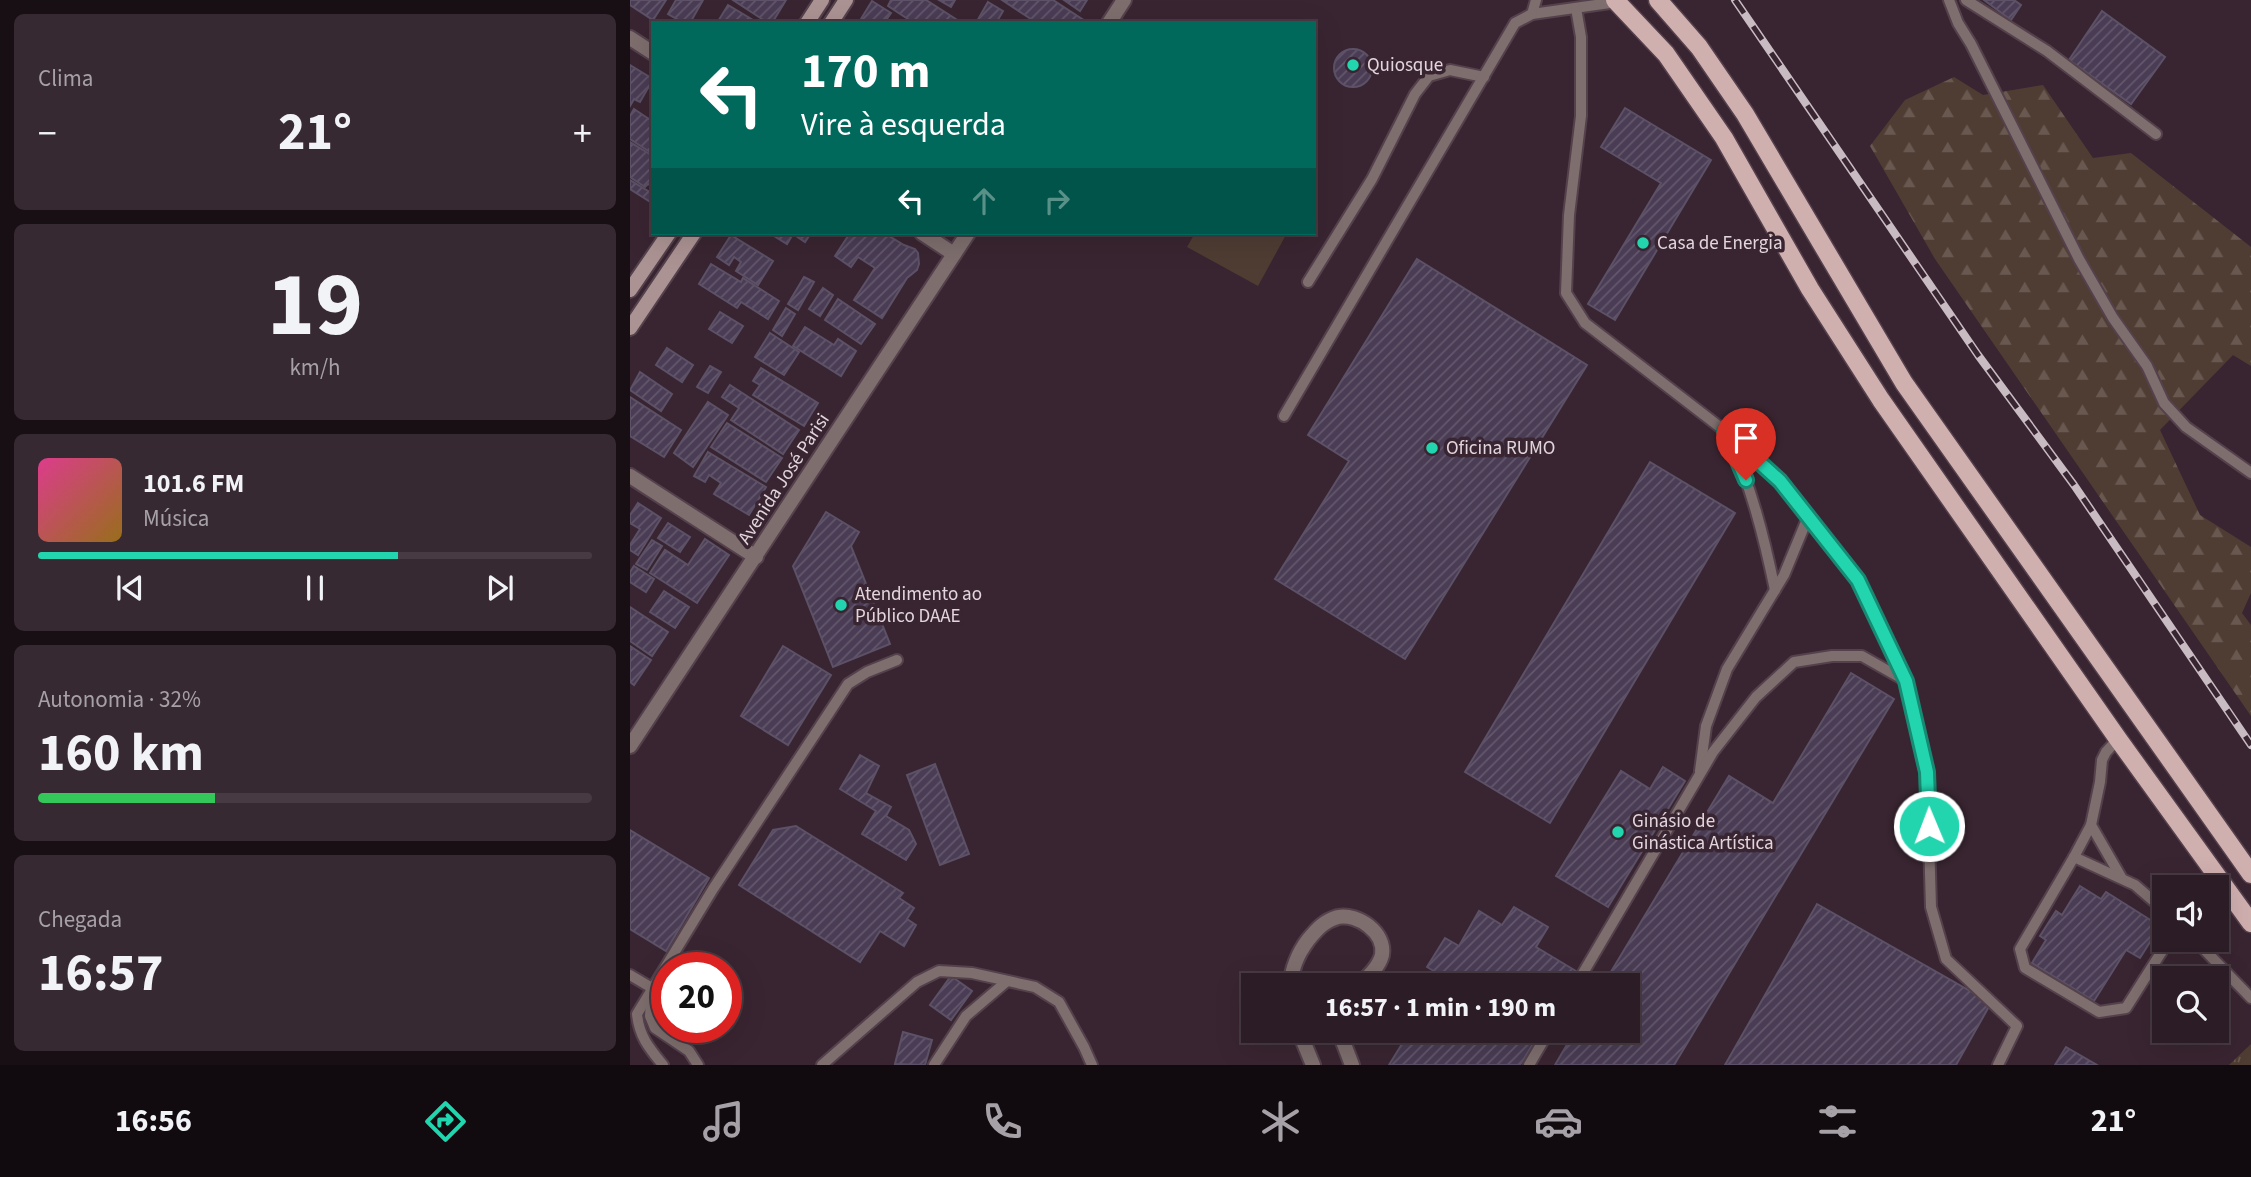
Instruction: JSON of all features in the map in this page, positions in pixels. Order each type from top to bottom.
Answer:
[{"type":"main road","points":[[808,21],[822,0]]},
{"type":"main road","points":[[832,21],[846,0]]},
{"type":"main road","points":[[1658,0],[1699,47],[1745,114],[1904,383],[2251,874]]},
{"type":"main road","points":[[1616,1],[1666,54],[1709,117],[1810,289],[1881,400],[2118,739],[2251,923]]},
{"type":"main road","points":[[630,290],[668,235]]},
{"type":"main road","points":[[630,328],[693,235]]},
{"type":"street","points":[[1110,21],[1124,0]]},
{"type":"street","points":[[630,38],[651,52]]},
{"type":"street","points":[[925,235],[954,254]]},
{"type":"street","name":"Avenida José Parisi","points":[[630,746],[967,235]]},
{"type":"street","points":[[630,476],[756,557]]},
{"type":"street","points":[[1294,973],[1299,951],[1320,925],[1340,917],[1363,921],[1379,937],[1382,953],[1371,973]]},
{"type":"street","points":[[1304,1043],[1313,1065]]},
{"type":"street","points":[[1344,1043],[1352,1065]]},
{"type":"lane","points":[[1532,14],[1536,0]]},
{"type":"lane","points":[[1949,0],[1958,23],[2079,260],[2113,318],[2147,366],[2164,403],[2186,428],[2251,472]]},
{"type":"lane","points":[[1966,0],[2047,51],[2156,134]]},
{"type":"lane","points":[[1284,416],[1515,23],[1532,14],[1616,1]]},
{"type":"lane","points":[[1576,8],[1581,37],[1581,116],[1569,215],[1566,293],[1585,323],[1725,431],[1780,481],[1858,580],[1906,681],[1927,772],[1931,907],[1946,959],[2017,1026],[1998,1065]]},
{"type":"lane","points":[[1308,282],[1372,179],[1415,94],[1429,76],[1450,70],[1484,77]]},
{"type":"lane","points":[[1725,431],[1738,457],[1761,525],[1775,590]]},
{"type":"lane","points":[[1699,777],[1706,726],[1727,669],[1784,575],[1808,517]]},
{"type":"lane","points":[[1583,973],[1713,752],[1756,697],[1794,662],[1832,656],[1862,656],[1906,681]]},
{"type":"lane","points":[[674,952],[848,684],[897,660]]},
{"type":"lane","points":[[2118,739],[2102,760],[2091,825],[2020,949],[2025,968],[2099,1012],[2126,1008],[2161,952]]},
{"type":"lane","points":[[2091,825],[2121,877]]},
{"type":"lane","points":[[2074,857],[2121,877],[2152,900]]},
{"type":"lane","points":[[2207,952],[2251,998]]},
{"type":"lane","points":[[822,1065],[917,982],[939,971],[972,973],[1035,987],[1059,1002],[1092,1065]]},
{"type":"lane","points":[[630,975],[651,987]]},
{"type":"lane","points":[[934,1065],[966,1016],[1006,982]]},
{"type":"lane","points":[[651,989],[634,1011],[639,1030],[648,1047],[663,1065]]},
{"type":"lane","points":[[677,1043],[689,1051],[698,1065]]},
{"type":"lane","points":[[1529,1065],[1542,1043]]},
{"type":"green space","points":[[1954,77],[1983,95],[2043,85],[2093,158],[2131,153],[2251,247],[2251,366],[2233,355],[2160,430],[2200,515],[2251,547],[2251,593],[2242,613],[2251,625],[2251,716],[1935,259],[1870,146],[1905,100]]},
{"type":"green space","points":[[1194,235],[1286,235],[1258,286],[1187,247]]},
{"type":"green space","points":[[2251,1044],[2251,1065],[2229,1065]]},
{"type":"building","points":[[630,0],[666,0],[653,20],[630,5]]},
{"type":"building","points":[[676,0],[703,0],[691,21],[680,21],[668,14]]},
{"type":"building","points":[[733,0],[786,0],[773,21],[765,21]]},
{"type":"building","points":[[891,0],[926,0],[959,21],[911,21],[888,6]]},
{"type":"building","points":[[939,0],[955,0],[951,7]]},
{"type":"building","points":[[1002,0],[1053,0],[1085,21],[1034,21]]},
{"type":"building","points":[[1064,0],[1087,0],[1080,11]]},
{"type":"building","points":[[1984,0],[2014,0],[2021,5],[2011,20]]},
{"type":"building","points":[[872,1],[891,13],[885,21],[861,19]]},
{"type":"building","points":[[988,2],[1003,11],[997,21],[977,21]]},
{"type":"building","points":[[728,5],[755,21],[718,21]]},
{"type":"building","points":[[2102,11],[2165,57],[2131,104],[2069,60]]},
{"type":"building","name":"Quiosque","points":[[1353,49],[1366,55],[1372,68],[1366,81],[1353,87],[1340,81],[1334,68],[1340,55]]},
{"type":"building","points":[[630,65],[651,78],[651,83],[640,102],[634,99],[630,106]]},
{"type":"building","name":"Casa de Energia","points":[[1625,108],[1711,160],[1615,320],[1588,304],[1661,183],[1601,147]]},
{"type":"building","points":[[634,109],[649,119],[651,116],[651,153],[630,139],[630,116]]},
{"type":"building","points":[[630,142],[651,155],[651,186],[648,184],[645,187],[630,177]]},
{"type":"building","points":[[630,180],[651,193],[651,202],[630,189]]},
{"type":"building","points":[[731,235],[773,261],[758,285],[736,271],[741,262],[734,257],[729,265],[717,257]]},
{"type":"building","points":[[775,235],[792,235],[787,244]]},
{"type":"building","points":[[794,235],[810,235],[805,242]]},
{"type":"building","points":[[849,235],[887,235],[915,249],[919,264],[882,318],[854,300],[875,268],[858,257],[851,267],[835,256]]},
{"type":"building","name":"Oficina RUMO","points":[[1417,259],[1587,365],[1405,659],[1275,579],[1349,461],[1308,435]]},
{"type":"building","points":[[711,264],[741,282],[743,278],[779,301],[768,319],[741,302],[737,308],[699,284]]},
{"type":"building","points":[[804,277],[814,282],[798,310],[788,304]]},
{"type":"building","points":[[823,288],[833,295],[820,316],[809,309]]},
{"type":"building","points":[[838,299],[875,324],[861,344],[825,320]]},
{"type":"building","points":[[786,308],[795,314],[782,336],[773,330]]},
{"type":"building","points":[[720,312],[743,326],[732,343],[709,329]]},
{"type":"building","points":[[805,327],[834,345],[838,339],[856,351],[841,376],[793,346]]},
{"type":"building","points":[[770,333],[799,352],[784,375],[755,357]]},
{"type":"building","points":[[667,348],[693,365],[682,382],[656,365]]},
{"type":"building","points":[[710,366],[721,372],[708,393],[697,387]]},
{"type":"building","points":[[761,368],[818,403],[804,426],[753,395],[760,385],[753,381]]},
{"type":"building","points":[[640,372],[672,394],[661,411],[630,390]]},
{"type":"building","points":[[730,385],[799,430],[783,454],[731,420],[739,408],[722,397]]},
{"type":"building","points":[[630,397],[681,430],[664,457],[630,436]]},
{"type":"building","points":[[708,402],[728,415],[693,467],[674,453]]},
{"type":"building","points":[[727,423],[782,458],[766,482],[711,447]]},
{"type":"building","points":[[708,452],[766,487],[749,515],[714,494],[721,483],[709,475],[705,482],[694,476]]},
{"type":"building","points":[[1650,462],[1735,513],[1550,823],[1465,772]]},
{"type":"building","points":[[638,503],[661,518],[638,555],[630,550],[630,545],[640,529],[630,523],[630,515]]},
{"type":"building","name":"Atendimento ao Público DAAE","points":[[826,512],[859,532],[851,546],[890,644],[833,667],[793,566]]},
{"type":"building","points":[[668,523],[690,537],[680,552],[658,538]]},
{"type":"building","points":[[705,539],[729,555],[697,603],[650,573],[665,550],[688,565]]},
{"type":"building","points":[[652,540],[662,546],[647,570],[636,564]]},
{"type":"building","points":[[634,566],[654,579],[646,592],[630,582],[630,572]]},
{"type":"building","points":[[664,591],[689,607],[675,628],[650,612]]},
{"type":"building","points":[[630,607],[668,632],[652,656],[630,641]]},
{"type":"building","points":[[630,646],[651,660],[634,685],[630,682]]},
{"type":"building","points":[[783,646],[831,675],[788,745],[741,716]]},
{"type":"building","points":[[1851,673],[1894,699],[1674,1065],[1555,1065],[1568,1043],[1640,1043],[1640,973],[1610,973],[1729,776],[1773,803]]},
{"type":"building","points":[[860,755],[879,766],[866,793],[891,807],[886,816],[909,830],[916,844],[906,860],[862,834],[876,811],[840,789]]},
{"type":"building","points":[[935,764],[969,854],[940,865],[907,775]]},
{"type":"building","name":"Ginásio de Ginástica Artística","points":[[1663,767],[1685,781],[1608,907],[1556,876],[1621,771],[1650,789]]},
{"type":"building","points":[[796,826],[903,893],[899,898],[914,908],[907,919],[916,925],[904,946],[880,931],[860,962],[739,885],[773,830]]},
{"type":"building","points":[[630,830],[709,878],[666,951],[630,929]]},
{"type":"building","points":[[2080,886],[2101,899],[2106,892],[2152,921],[2152,939],[2140,958],[2126,950],[2094,1001],[2032,963],[2046,940],[2040,936],[2056,911],[2062,915]]},
{"type":"building","points":[[1817,904],[1991,1003],[1956,1065],[1725,1065]]},
{"type":"building","points":[[1514,907],[1548,927],[1536,947],[1576,971],[1575,973],[1437,973],[1427,967],[1445,938],[1459,946],[1479,911],[1502,925]]},
{"type":"building","points":[[951,976],[972,991],[951,1020],[930,1005]]},
{"type":"building","points":[[903,1032],[932,1040],[925,1065],[895,1064]]},
{"type":"building","points":[[1403,1043],[1534,1043],[1520,1065],[1389,1065]]},
{"type":"building","points":[[2066,1047],[2097,1065],[2055,1065]]},
{"type":"railway","points":[[1735,0],[1978,355],[2074,485],[2251,745]]},
{"type":"place","name":"Quiosque","points":[[1353,65]]},
{"type":"place","name":"Casa de Energia","points":[[1643,243]]},
{"type":"place","name":"Oficina RUMO","points":[[1432,448]]},
{"type":"place","name":"Atendimento ao Público DAAE","points":[[841,605]]},
{"type":"place","name":"Ginásio de Ginástica Artística","points":[[1618,832]]},
{"type":"route","points":[[1746,480],[1725,431],[1780,481],[1858,580],[1906,681],[1927,772],[1929,826]]}]
